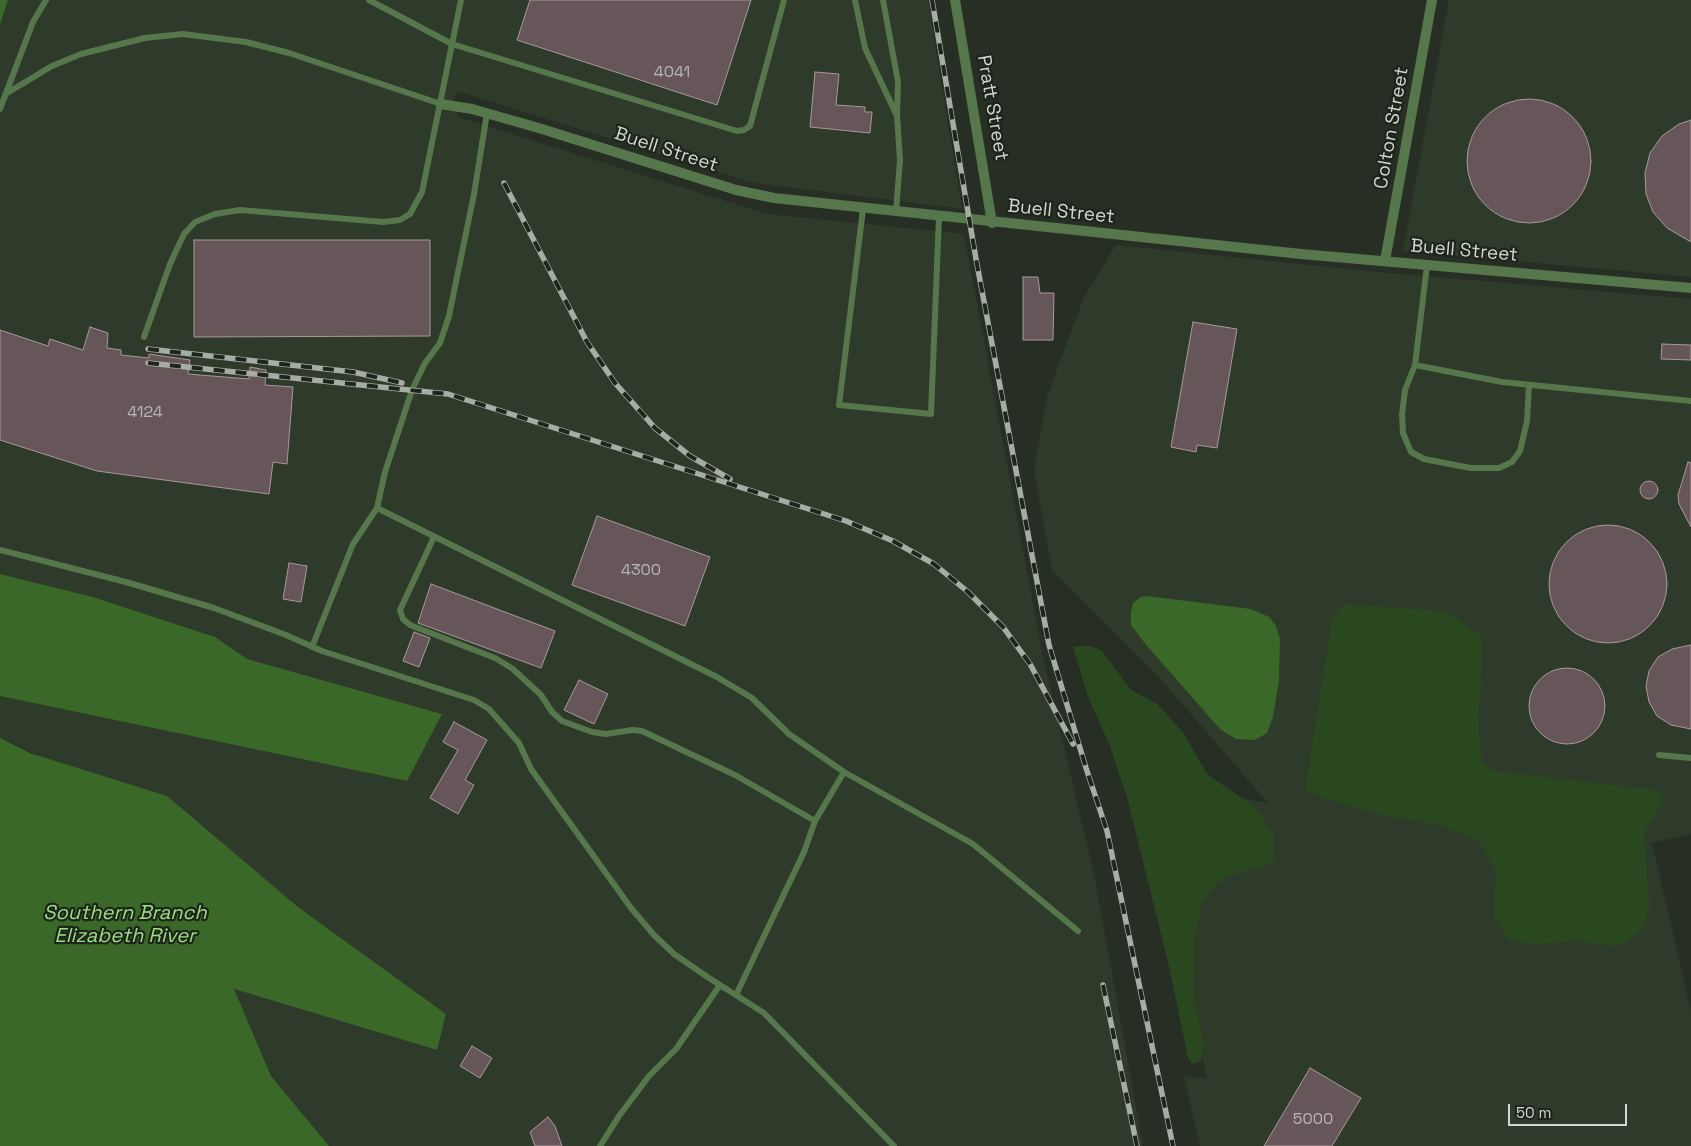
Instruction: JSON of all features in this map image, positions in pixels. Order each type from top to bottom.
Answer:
[{"type":"street","name":"Pratt Street","points":[[955,0],[992,223]]},
{"type":"street","name":"Colton Street","points":[[1385,262],[1432,0]]},
{"type":"street","name":"Buell Street","points":[[441,104],[487,113],[736,190],[774,198],[992,223],[1385,262],[1691,288]]},
{"type":"lane","points":[[0,109],[33,22],[46,0]]},
{"type":"lane","points":[[369,0],[452,44],[737,131],[744,130],[750,126],[784,0]]},
{"type":"lane","points":[[144,337],[170,264],[184,234],[195,222],[215,214],[240,210],[383,222],[400,220],[410,214],[422,192],[461,0]]},
{"type":"lane","points":[[855,0],[865,48],[896,116]]},
{"type":"lane","points":[[883,0],[898,82],[896,116],[900,160],[896,212]]},
{"type":"lane","points":[[7,93],[52,66],[81,54],[145,38],[183,34],[246,42],[289,53],[441,104]]},
{"type":"lane","points":[[312,647],[353,544],[377,508],[385,472],[412,390],[440,343],[449,316],[474,194],[487,113]]},
{"type":"lane","points":[[864,209],[839,405],[931,414],[939,217]]},
{"type":"lane","points":[[1427,265],[1415,365],[1405,390],[1402,415],[1403,433],[1411,452],[1424,459],[1472,468],[1499,468],[1512,462],[1520,451],[1527,421],[1529,385]]},
{"type":"lane","points":[[1415,365],[1502,382],[1691,401]]},
{"type":"lane","points":[[377,508],[717,677],[752,698],[789,734],[844,772],[973,844],[1078,931]]},
{"type":"lane","points":[[434,537],[400,610],[403,619],[410,625],[495,658],[513,670],[541,695],[552,712],[562,721],[592,732],[606,734],[632,730],[642,731],[735,775],[815,821]]},
{"type":"lane","points":[[0,550],[126,582],[214,608],[312,647],[474,700],[489,709],[519,743],[532,769],[637,914],[674,954],[764,1013],[894,1146]]},
{"type":"lane","points":[[1659,755],[1691,758]]},
{"type":"lane","points":[[736,995],[804,852],[815,821],[844,772]]},
{"type":"lane","points":[[600,1146],[649,1076],[676,1049],[720,985]]},
{"type":"shaded area","points":[[8,0],[928,0],[962,209],[754,183],[456,91],[452,106],[461,118],[767,214],[964,234],[1043,657],[1095,879],[1143,1146],[329,1146],[271,1076],[234,989],[437,1050],[446,1014],[298,907],[214,837],[0,738],[0,696],[407,781],[215,637],[93,597],[0,574],[0,25]]},
{"type":"shaded area","points":[[1449,0],[1691,0],[1691,277],[1403,251]]},
{"type":"shaded area","points":[[1116,245],[1367,271],[1691,299],[1691,834],[1652,843],[1691,1011],[1691,1146],[1200,1146],[1184,1076],[1207,1079],[1167,888],[1165,781],[1268,803],[1158,676],[1052,570],[1034,470],[1047,397],[1083,299]]},
{"type":"shaded area","points":[[1343,604],[1444,611],[1481,635],[1483,653],[1478,716],[1481,762],[1494,771],[1658,790],[1664,801],[1644,832],[1649,907],[1643,929],[1626,942],[1614,946],[1578,941],[1535,944],[1508,940],[1493,916],[1496,871],[1478,840],[1438,825],[1383,815],[1323,798],[1305,790],[1332,620]]},
{"type":"shaded area","points":[[1073,646],[1091,646],[1102,651],[1131,690],[1157,704],[1182,731],[1208,775],[1255,807],[1273,833],[1276,860],[1263,867],[1230,875],[1215,885],[1202,903],[1195,935],[1194,999],[1204,1044],[1201,1061],[1192,1064],[1188,1058],[1169,966],[1128,801],[1110,746],[1087,694]]},
{"type":"water","points":[[0,0],[8,0],[0,25]]},
{"type":"water","points":[[0,574],[93,597],[215,637],[247,659],[442,714],[407,781],[0,696]]},
{"type":"water","points":[[1147,596],[1251,609],[1269,617],[1276,626],[1280,638],[1279,680],[1273,717],[1267,733],[1255,740],[1236,739],[1221,730],[1147,646],[1131,625],[1131,612],[1133,603],[1141,597]]},
{"type":"water","name":"Southern Branch Elizabeth River","points":[[0,738],[30,753],[167,796],[298,907],[446,1014],[437,1050],[234,989],[271,1076],[329,1146],[0,1146]]},
{"type":"building","points":[[530,0],[751,0],[717,105],[517,40]]},
{"type":"building","points":[[815,72],[839,74],[836,105],[865,107],[865,112],[872,112],[870,133],[810,127]]},
{"type":"building","points":[[1529,99],[1553,104],[1573,117],[1586,137],[1591,161],[1586,185],[1573,205],[1553,218],[1529,223],[1505,218],[1485,205],[1472,185],[1467,161],[1472,137],[1485,117],[1505,104]]},
{"type":"building","points":[[1691,120],[1691,242],[1667,228],[1653,212],[1646,194],[1645,173],[1650,153],[1662,136],[1679,124]]},
{"type":"building","points":[[194,240],[430,240],[430,336],[194,337]]},
{"type":"building","points":[[1023,277],[1038,277],[1040,293],[1054,293],[1053,340],[1023,340]]},
{"type":"building","points":[[1193,322],[1237,329],[1217,448],[1197,445],[1196,452],[1171,447]]},
{"type":"building","points":[[90,327],[108,333],[107,348],[121,350],[121,355],[149,358],[149,354],[190,360],[188,374],[249,379],[250,367],[266,370],[265,385],[293,387],[287,464],[273,462],[269,494],[97,471],[0,440],[0,330],[48,346],[50,339],[83,350]]},
{"type":"building","points":[[1662,344],[1691,345],[1691,360],[1661,359]]},
{"type":"building","points":[[1688,462],[1691,463],[1691,527],[1679,504],[1678,495]]},
{"type":"building","points":[[1649,481],[1655,484],[1658,490],[1655,496],[1649,499],[1643,496],[1640,490],[1643,484]]},
{"type":"building","points":[[597,516],[710,557],[685,626],[572,585]]},
{"type":"building","points":[[1608,525],[1631,530],[1650,542],[1662,561],[1667,584],[1662,607],[1650,626],[1631,638],[1608,643],[1585,638],[1566,626],[1554,607],[1549,584],[1554,561],[1566,542],[1585,530]]},
{"type":"building","points":[[289,563],[307,566],[301,602],[283,599]]},
{"type":"building","points":[[431,584],[555,631],[541,668],[418,623]]},
{"type":"building","points":[[414,632],[430,638],[419,667],[403,661]]},
{"type":"building","points":[[1691,645],[1691,729],[1671,725],[1657,716],[1649,702],[1646,686],[1649,671],[1658,657],[1672,649]]},
{"type":"building","points":[[1567,668],[1582,671],[1594,679],[1602,691],[1605,706],[1602,721],[1594,733],[1582,741],[1567,744],[1552,741],[1540,733],[1532,721],[1529,706],[1532,691],[1540,679],[1552,671]]},
{"type":"building","points":[[579,680],[608,694],[594,724],[564,710]]},
{"type":"building","points":[[454,722],[487,740],[465,780],[474,785],[458,814],[430,798],[458,750],[443,742]]},
{"type":"building","points":[[472,1046],[492,1058],[480,1078],[460,1066]]},
{"type":"building","points":[[1310,1068],[1361,1098],[1332,1146],[1264,1146]]},
{"type":"building","points":[[548,1117],[555,1126],[562,1146],[535,1146],[530,1132]]},
{"type":"railway","points":[[932,0],[976,259],[1049,645],[1107,831],[1173,1146]]},
{"type":"railway","points":[[504,183],[587,342],[615,383],[655,428],[690,456],[730,479]]},
{"type":"railway","points":[[148,349],[353,372],[402,383]]},
{"type":"railway","points":[[148,363],[448,394],[846,521],[893,541],[934,564],[968,592],[1003,627],[1030,664],[1073,744]]},
{"type":"railway","points":[[1103,985],[1137,1146]]}]
